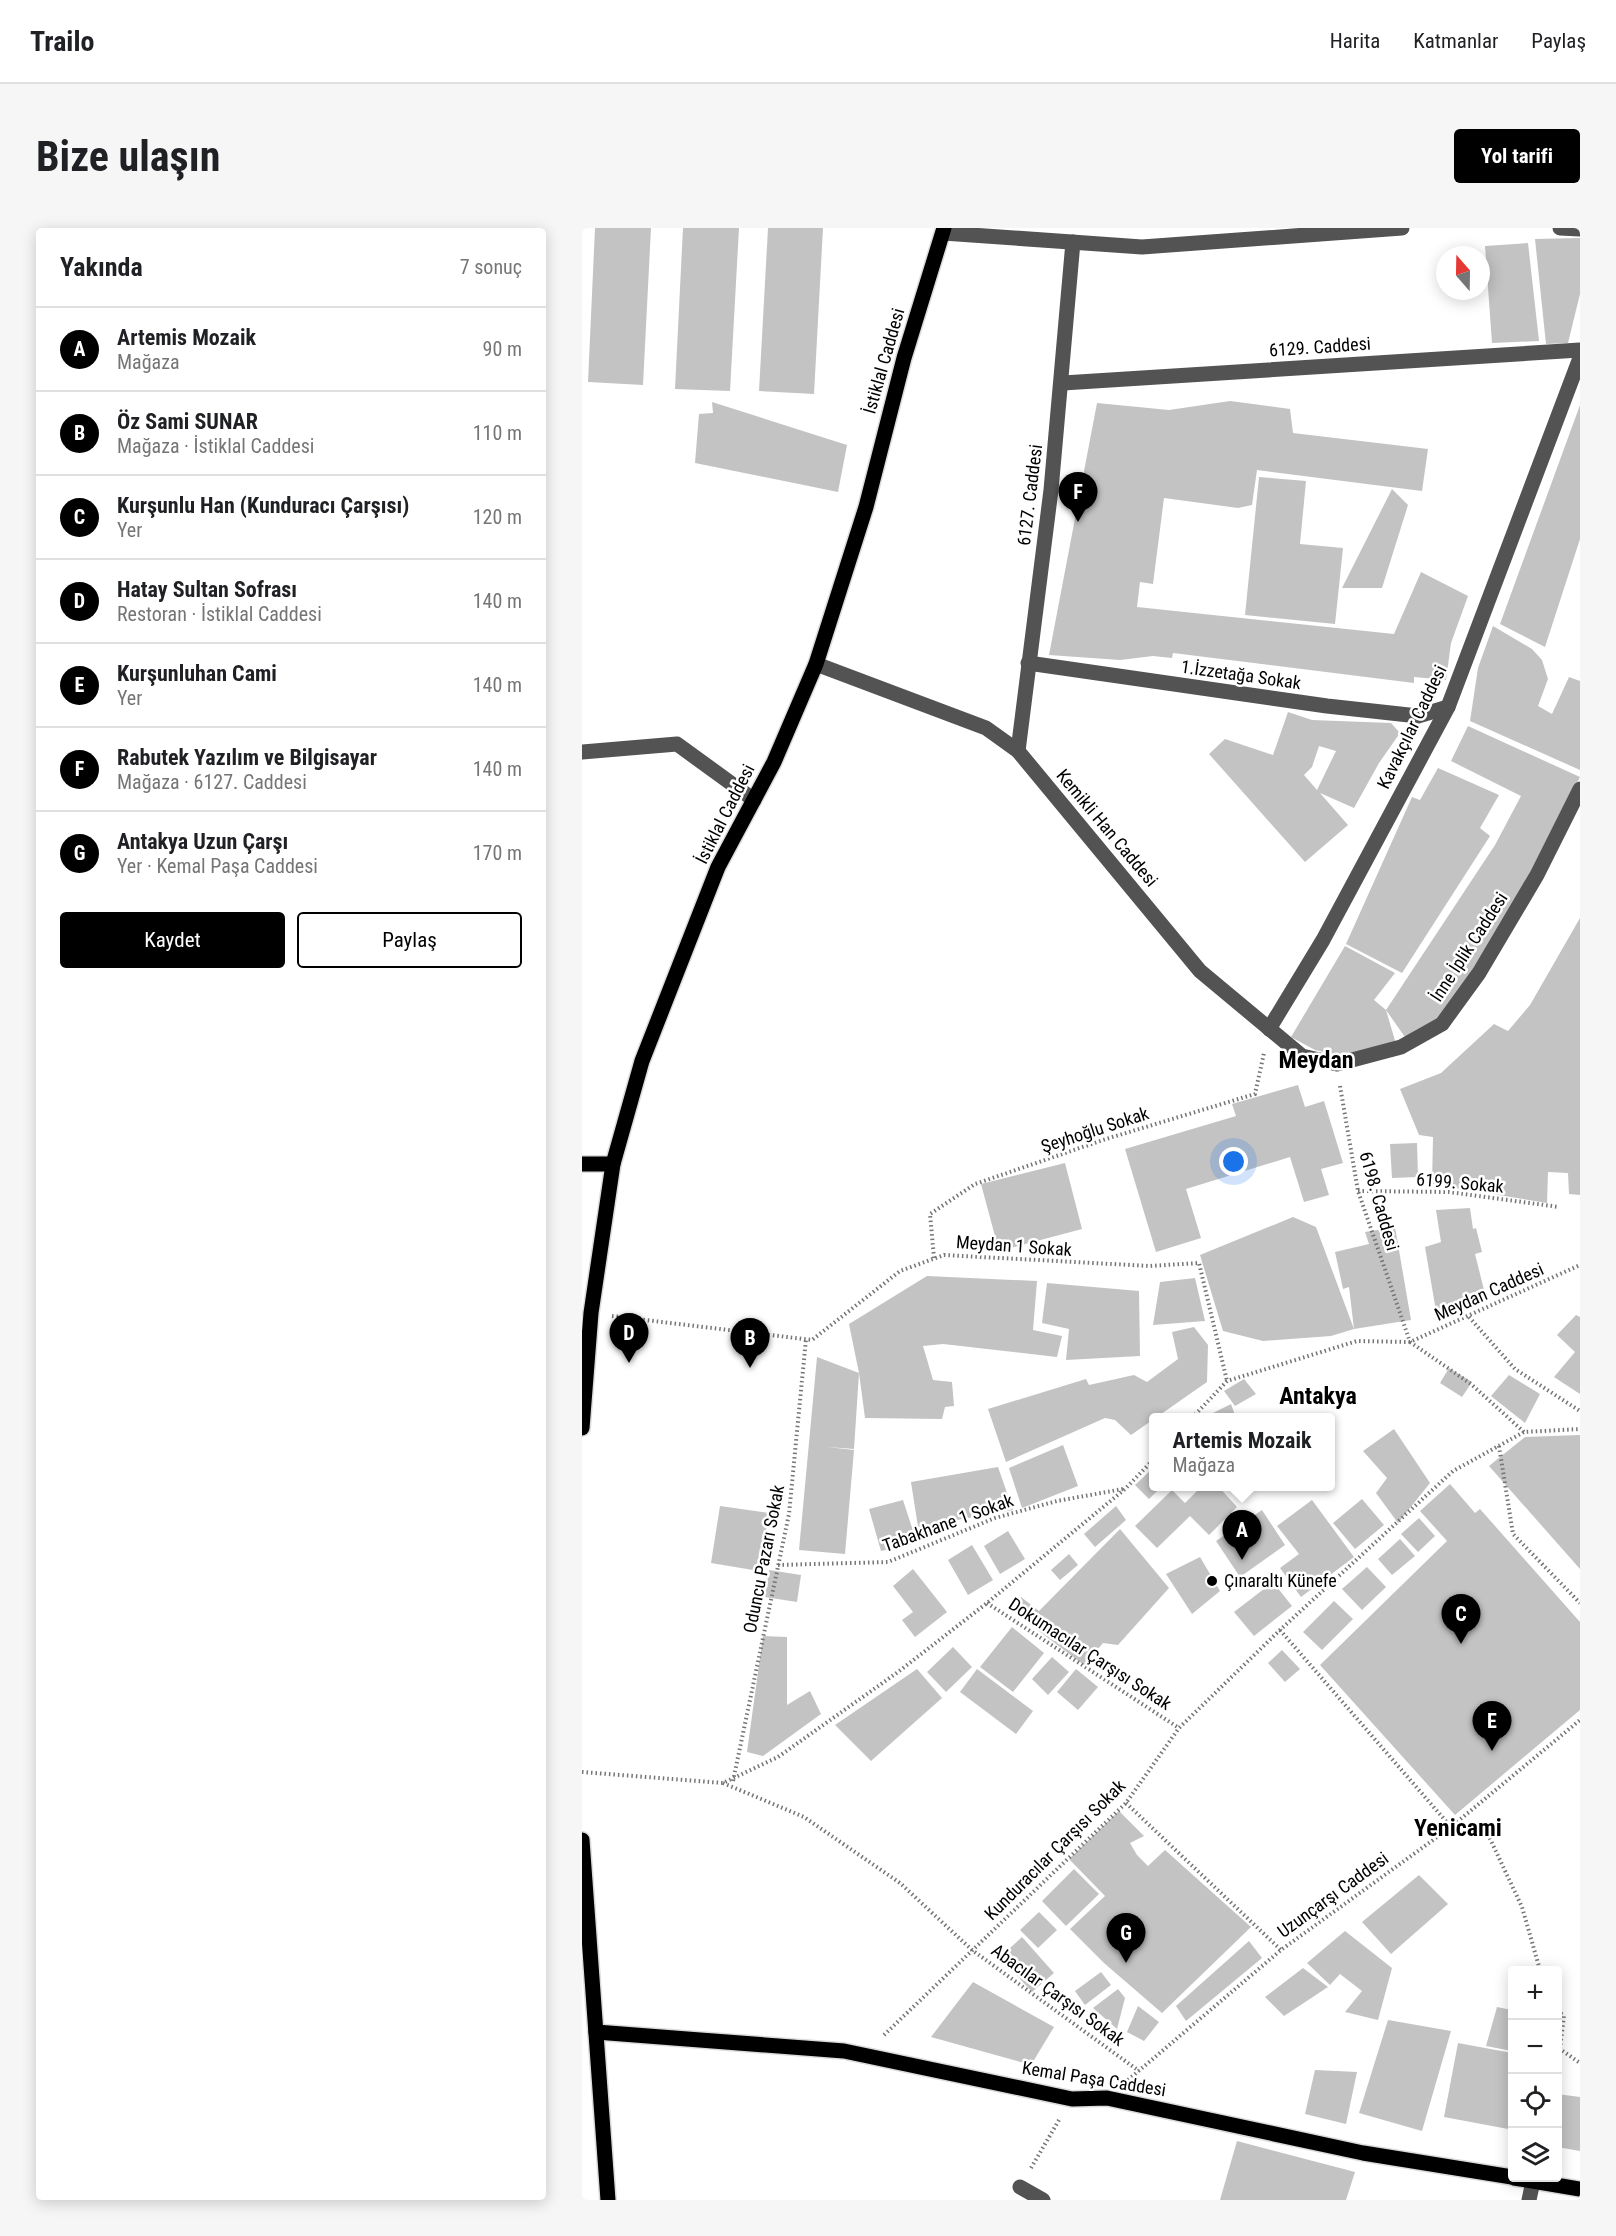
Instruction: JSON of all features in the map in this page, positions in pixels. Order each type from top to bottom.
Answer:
[{"type":"main road","name":"İstiklal Caddesi","points":[[582,1428],[591,1313],[613,1164],[642,1061],[718,867],[774,762],[816,664],[866,507],[904,358],[944,230]]},
{"type":"main road","points":[[582,1164],[613,1164]]},
{"type":"main road","points":[[582,1840],[608,2200]]},
{"type":"main road","name":"Kemal Paşa Caddesi","points":[[596,2032],[864,2055],[1072,2099],[1107,2098],[1363,2153],[1508,2176]]},
{"type":"main road","name":"Kemal Paşa Caddesi","points":[[1539,2182],[1580,2189]]},
{"type":"street","points":[[944,230],[1142,247],[1402,228]]},
{"type":"street","points":[[1560,228],[1580,229]]},
{"type":"street","name":"6127. Caddesi","points":[[1018,751],[1063,384],[1073,242]]},
{"type":"street","name":"6129. Caddesi","points":[[1063,384],[1580,350]]},
{"type":"street","name":"Kavakçılar Caddesi","points":[[1269,1029],[1323,940],[1448,707],[1580,358]]},
{"type":"street","name":"1.İzzetağa Sokak","points":[[1028,663],[1327,706],[1418,716],[1448,707]]},
{"type":"street","name":"Kemikli Han Caddesi","points":[[816,664],[986,728],[1018,751],[1200,971],[1302,1056],[1337,1064]]},
{"type":"street","points":[[582,752],[677,744],[754,800]]},
{"type":"street","name":"İnne İplik Caddesi","points":[[1337,1064],[1401,1047],[1442,1024],[1479,973],[1531,885],[1580,789]]},
{"type":"street","points":[[1529,2200],[1533,2182]]},
{"type":"street","points":[[1020,2187],[1043,2200]]},
{"type":"path","name":"Şeyhoğlu Sokak","points":[[934,1258],[930,1214],[975,1184],[1106,1139],[1255,1094],[1269,1029]]},
{"type":"path","name":"6198. Caddesi","points":[[1337,1064],[1358,1191],[1410,1342]]},
{"type":"path","name":"6199. Sokak","points":[[1358,1191],[1449,1192],[1559,1206]]},
{"type":"path","name":"Meydan 1 Sokak","points":[[806,1339],[812,1340],[900,1271],[944,1255],[1150,1266],[1199,1263],[1227,1381]]},
{"type":"path","name":"Meydan Caddesi","points":[[1410,1342],[1580,1265]]},
{"type":"path","points":[[591,1313],[806,1339]]},
{"type":"path","points":[[1469,1317],[1515,1369],[1580,1411]]},
{"type":"path","name":"Oduncu Pazarı Sokak","points":[[733,1781],[789,1514],[806,1339]]},
{"type":"path","points":[[1197,1413],[1227,1381],[1357,1341],[1410,1342],[1471,1384],[1524,1432],[1580,1430]]},
{"type":"path","name":"Kunduracılar Çarşısı Sokak","points":[[864,2055],[1126,1803],[1179,1728],[1280,1630],[1453,1472],[1524,1432]]},
{"type":"path","points":[[1499,1446],[1513,1534],[1580,1603]]},
{"type":"path","points":[[582,1772],[723,1784],[778,1757],[898,1672],[987,1603],[1125,1489],[1149,1464]]},
{"type":"path","name":"Tabakhane 1 Sokak","points":[[778,1564],[888,1562],[995,1518],[1057,1501],[1125,1489]]},
{"type":"path","name":"Dokumacılar Çarşısı Sokak","points":[[987,1603],[1179,1728]]},
{"type":"path","points":[[1280,1630],[1451,1827],[1485,1828],[1522,1907],[1539,1966]]},
{"type":"path","name":"Uzunçarşı Caddesi","points":[[1107,2098],[1281,1950],[1451,1827],[1580,1720]]},
{"type":"path","name":"Abacılar Çarşısı Sokak","points":[[723,1784],[804,1817],[900,1883],[972,1950],[1139,2070]]},
{"type":"path","points":[[1126,1803],[1281,1950]]},
{"type":"path","points":[[1562,2014],[1564,2015],[1560,2049],[1580,2063]]},
{"type":"path","points":[[1020,2187],[1072,2099]]},
{"type":"building","points":[[595,228],[651,228],[643,385],[588,382]]},
{"type":"building","points":[[683,228],[739,228],[730,391],[675,389]]},
{"type":"building","points":[[768,228],[823,228],[814,394],[759,391]]},
{"type":"building","points":[[1580,238],[1580,294],[1568,343],[1546,344],[1535,239]]},
{"type":"building","points":[[1528,243],[1539,341],[1492,343],[1489,300],[1490,246],[1485,246]]},
{"type":"building","points":[[1230,401],[1290,409],[1293,433],[1428,449],[1422,491],[1257,470],[1252,505],[1238,508],[1164,498],[1153,584],[1140,582],[1137,607],[1394,634],[1421,572],[1468,596],[1451,643],[1446,680],[1414,677],[1414,683],[1173,653],[1172,658],[1153,656],[1120,660],[1049,655],[1097,403],[1169,410]]},
{"type":"building","points":[[712,402],[847,445],[838,492],[695,463],[699,414],[713,413]]},
{"type":"building","points":[[1580,405],[1580,539],[1545,647],[1500,624]]},
{"type":"building","points":[[1259,477],[1306,481],[1300,544],[1343,548],[1335,624],[1245,615]]},
{"type":"building","points":[[1392,489],[1408,505],[1382,588],[1342,588]]},
{"type":"building","points":[[1493,626],[1532,649],[1542,660],[1548,679],[1538,706],[1552,714],[1569,677],[1580,681],[1580,770],[1470,721],[1478,668]]},
{"type":"building","points":[[1288,712],[1312,720],[1391,723],[1400,733],[1379,763],[1354,808],[1320,793],[1348,825],[1305,862],[1209,754],[1225,739],[1273,755]],"holes":[[[1319,746],[1336,751],[1317,790],[1304,775],[1312,767]]]},
{"type":"building","points":[[1468,726],[1580,777],[1535,869],[1444,1015],[1407,1040],[1386,1010],[1495,845],[1521,796],[1451,761]]},
{"type":"building","points":[[1438,768],[1499,795],[1480,828],[1490,836],[1402,973],[1346,944],[1412,797],[1420,800]]},
{"type":"building","points":[[1580,918],[1580,1195],[1569,1194],[1568,1173],[1548,1172],[1547,1203],[1432,1184],[1433,1137],[1419,1135],[1400,1089],[1441,1073],[1494,1024],[1508,1031],[1530,1005]]},
{"type":"building","points":[[1345,946],[1395,973],[1374,1000],[1386,1010],[1396,1044],[1342,1056],[1315,1050],[1291,1037]]},
{"type":"building","points":[[1298,1085],[1305,1107],[1324,1101],[1343,1163],[1321,1169],[1329,1195],[1304,1202],[1290,1157],[1186,1189],[1201,1238],[1156,1252],[1125,1149],[1236,1116],[1232,1104]]},
{"type":"building","points":[[1417,1143],[1418,1177],[1392,1178],[1390,1144]]},
{"type":"building","points":[[1065,1163],[1082,1229],[999,1251],[981,1184]]},
{"type":"building","points":[[1470,1208],[1473,1229],[1476,1228],[1482,1252],[1475,1254],[1484,1290],[1463,1295],[1465,1301],[1436,1311],[1425,1247],[1441,1242],[1436,1210]]},
{"type":"building","points":[[1293,1217],[1316,1227],[1354,1329],[1331,1336],[1263,1341],[1223,1331],[1200,1255]]},
{"type":"building","points":[[1395,1227],[1411,1320],[1354,1329],[1349,1287],[1343,1289],[1335,1252],[1369,1244],[1365,1232]]},
{"type":"building","points":[[927,1276],[1037,1281],[1033,1330],[1062,1336],[1057,1357],[943,1344],[923,1346],[933,1380],[952,1382],[954,1406],[945,1407],[942,1419],[865,1418],[849,1324]]},
{"type":"building","points":[[1195,1278],[1205,1321],[1153,1325],[1160,1282]]},
{"type":"building","points":[[1047,1283],[1139,1291],[1140,1356],[1066,1360],[1069,1329],[1042,1323]]},
{"type":"building","points":[[1576,1315],[1580,1317],[1580,1394],[1554,1377],[1575,1352],[1557,1335]]},
{"type":"building","points":[[1194,1327],[1208,1345],[1207,1382],[1163,1413],[1149,1413],[1149,1422],[1131,1435],[1115,1420],[1105,1418],[1006,1462],[988,1409],[1086,1379],[1089,1385],[1134,1375],[1147,1382],[1178,1359],[1172,1332]]},
{"type":"building","points":[[817,1357],[859,1373],[854,1449],[827,1447],[854,1450],[845,1554],[799,1550]]},
{"type":"building","points":[[1449,1368],[1472,1382],[1462,1397],[1440,1383]]},
{"type":"building","points":[[1509,1375],[1540,1394],[1525,1423],[1491,1396]]},
{"type":"building","points":[[1244,1379],[1256,1394],[1235,1406],[1224,1391]]},
{"type":"building","points":[[1231,1404],[1234,1413],[1213,1413]]},
{"type":"building","points":[[1394,1429],[1430,1483],[1398,1523],[1376,1493],[1387,1478],[1363,1451]]},
{"type":"building","points":[[1580,1435],[1580,1569],[1489,1466],[1525,1437]]},
{"type":"building","points":[[1063,1445],[1078,1486],[1022,1508],[1009,1468]]},
{"type":"building","points":[[998,1467],[1013,1510],[918,1527],[911,1482]]},
{"type":"building","points":[[1149,1472],[1149,1491],[1157,1491],[1149,1499],[1135,1485]]},
{"type":"building","points":[[1450,1484],[1475,1513],[1480,1509],[1580,1622],[1580,1710],[1455,1815],[1320,1665],[1447,1541],[1420,1511]]},
{"type":"building","points":[[1171,1491],[1185,1503],[1197,1491],[1223,1491],[1237,1507],[1209,1535],[1190,1516],[1157,1548],[1135,1526]]},
{"type":"building","points":[[1362,1499],[1384,1525],[1355,1549],[1333,1523]]},
{"type":"building","points":[[903,1500],[917,1543],[881,1551],[869,1509]]},
{"type":"building","points":[[1312,1500],[1354,1557],[1301,1597],[1280,1568],[1299,1554],[1277,1526]]},
{"type":"building","points":[[720,1506],[769,1513],[759,1571],[711,1563]]},
{"type":"building","points":[[1116,1506],[1126,1520],[1095,1547],[1084,1534]]},
{"type":"building","points":[[1262,1510],[1285,1545],[1240,1577],[1216,1541]]},
{"type":"building","points":[[1419,1518],[1435,1536],[1418,1552],[1401,1534]]},
{"type":"building","points":[[1120,1529],[1169,1588],[1118,1645],[1103,1643],[1084,1665],[1011,1610],[1021,1597],[1039,1611]]},
{"type":"building","points":[[1008,1531],[1025,1559],[1000,1574],[984,1546]]},
{"type":"building","points":[[1400,1539],[1415,1556],[1392,1575],[1378,1559]]},
{"type":"building","points":[[972,1545],[993,1580],[968,1595],[948,1560]]},
{"type":"building","points":[[1069,1554],[1078,1565],[1060,1580],[1051,1570]]},
{"type":"building","points":[[1200,1557],[1220,1591],[1192,1614],[1166,1574]]},
{"type":"building","points":[[1367,1567],[1386,1587],[1362,1610],[1342,1589]]},
{"type":"building","points":[[913,1569],[947,1612],[915,1637],[902,1620],[913,1612],[893,1586]]},
{"type":"building","points":[[769,1570],[801,1575],[797,1602],[765,1597]]},
{"type":"building","points":[[1273,1582],[1292,1606],[1254,1636],[1234,1612]]},
{"type":"building","points":[[1334,1601],[1353,1619],[1322,1650],[1303,1632]]},
{"type":"building","points":[[1012,1627],[1044,1653],[1013,1692],[980,1667]]},
{"type":"building","points":[[763,1636],[787,1637],[787,1705],[810,1691],[821,1714],[763,1756],[747,1752]]},
{"type":"building","points":[[953,1647],[972,1667],[946,1692],[927,1672]]},
{"type":"building","points":[[1282,1650],[1300,1669],[1285,1682],[1268,1663]]},
{"type":"building","points":[[1052,1657],[1069,1672],[1048,1695],[1032,1679]]},
{"type":"building","points":[[917,1669],[942,1698],[871,1761],[835,1725]]},
{"type":"building","points":[[977,1669],[1033,1711],[1016,1734],[960,1692]]},
{"type":"building","points":[[1076,1669],[1098,1687],[1078,1710],[1057,1692]]},
{"type":"building","points":[[1119,1811],[1144,1836],[1130,1843],[1137,1855],[1148,1866],[1165,1850],[1251,1927],[1162,2013],[1104,1963],[1070,1929],[1105,1896],[1069,1859]]},
{"type":"building","points":[[1074,1869],[1099,1894],[1066,1926],[1042,1901]]},
{"type":"building","points":[[1419,1875],[1448,1904],[1391,1954],[1362,1922]]},
{"type":"building","points":[[1039,1912],[1057,1930],[1038,1948],[1020,1930]]},
{"type":"building","points":[[1345,1931],[1392,1968],[1378,2020],[1345,2012],[1362,1991],[1340,1974],[1330,1985],[1307,1963]]},
{"type":"building","points":[[1022,1937],[1054,1973],[1032,1992],[1000,1957]]},
{"type":"building","points":[[1249,1941],[1262,1958],[1186,2021],[1176,2006]]},
{"type":"building","points":[[1303,1968],[1328,1987],[1284,2016],[1265,1997]]},
{"type":"building","points":[[1101,1972],[1111,1985],[1085,2005],[1075,1991]]},
{"type":"building","points":[[973,1982],[1054,2027],[1031,2065],[931,2037]]},
{"type":"building","points":[[1118,1989],[1125,1998],[1117,2029],[1093,2008]]},
{"type":"building","points":[[1138,2006],[1159,2022],[1144,2041],[1127,2032]]},
{"type":"building","points":[[1497,2007],[1508,2009],[1508,2050],[1486,2046]]},
{"type":"building","points":[[1388,2020],[1451,2031],[1422,2131],[1359,2113]]},
{"type":"building","points":[[1458,2043],[1508,2052],[1508,2129],[1444,2117]]},
{"type":"building","points":[[1315,2070],[1357,2072],[1346,2124],[1305,2114]]},
{"type":"building","points":[[1562,2095],[1580,2097],[1580,2151],[1562,2148]]},
{"type":"building","points":[[1237,2141],[1355,2172],[1346,2200],[1220,2200]]},
{"type":"place","name":"Rabutek Yazılım ve Bilgisayar","points":[[1078,522]]},
{"type":"place","name":"Hatay Sultan Sofrası","points":[[629,1363]]},
{"type":"place","name":"Öz Sami SUNAR","points":[[750,1368]]},
{"type":"place","name":"Artemis Mozaik","points":[[1242,1560]]},
{"type":"place","name":"Çınaraltı Künefe","points":[[1212,1581]]},
{"type":"place","name":"Kurşunlu Han (Kunduracı Çarşısı)","points":[[1461,1644]]},
{"type":"place","name":"Kurşunluhan Cami","points":[[1492,1751]]},
{"type":"place","name":"Antakya Uzun Çarşı","points":[[1126,1963]]},
{"type":"district","name":"Meydan","points":[[1316,1060]]},
{"type":"district","name":"Antakya","points":[[1318,1396]]},
{"type":"district","name":"Yenicami","points":[[1458,1828]]}]
